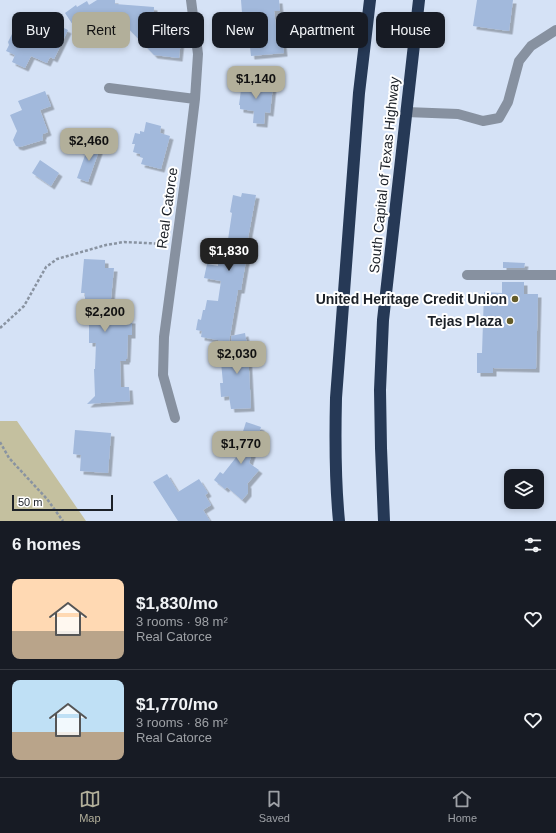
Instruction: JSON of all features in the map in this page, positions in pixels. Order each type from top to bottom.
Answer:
[{"type":"highway","name":"South Capital of Texas Highway","points":[[339,521],[336,483],[336,398],[359,93],[370,0]]},
{"type":"highway","name":"South Capital of Texas Highway","points":[[384,521],[380,448],[380,390],[383,320],[419,0]]},
{"type":"street","name":"Real Catorce","points":[[175,418],[163,375],[164,337],[195,99],[198,54],[191,0]]},
{"type":"street","points":[[406,112],[458,114],[483,121],[499,118],[508,102],[519,61],[531,46],[556,30]]},
{"type":"street","points":[[109,88],[195,99]]},
{"type":"street","points":[[467,275],[556,275]]},
{"type":"path","points":[[0,328],[24,306],[46,267],[57,259],[124,242],[176,245]]},
{"type":"path","points":[[0,442],[9,458],[47,499],[63,521]]},
{"type":"shaded area","points":[[0,421],[17,421],[86,521],[0,521]]},
{"type":"building","points":[[97,0],[115,0],[115,4],[154,7],[154,12],[138,12],[138,38],[130,30],[130,12],[72,12],[72,24],[65,13],[76,5],[77,7],[87,1],[89,5]]},
{"type":"building","points":[[241,0],[279,0],[280,11],[274,11],[276,48],[283,48],[284,53],[251,56],[250,48],[268,48],[268,12],[242,12]]},
{"type":"building","points":[[477,0],[513,0],[509,31],[473,26]]},
{"type":"building","points":[[64,28],[68,30],[64,38]]},
{"type":"building","points":[[12,34],[12,48],[59,48],[54,59],[50,57],[47,63],[31,56],[25,68],[12,62],[15,55],[6,51],[9,45],[8,42]]},
{"type":"building","points":[[147,48],[180,48],[179,58],[154,55]]},
{"type":"building","points":[[242,82],[273,86],[270,113],[265,112],[264,124],[253,123],[254,111],[240,109],[239,105]]},
{"type":"building","points":[[45,91],[51,106],[40,110],[48,132],[43,134],[43,140],[20,147],[16,146],[13,140],[17,131],[10,115],[22,110],[18,101]]},
{"type":"building","points":[[146,122],[161,126],[160,133],[170,136],[161,169],[141,164],[143,158],[140,157],[140,154],[133,152],[135,144],[132,144],[135,133],[140,134],[140,131],[144,132]]},
{"type":"building","points":[[90,141],[101,145],[88,182],[77,178]]},
{"type":"building","points":[[40,160],[59,173],[51,186],[32,173]]},
{"type":"building","points":[[242,193],[256,195],[246,249],[248,249],[241,290],[238,290],[229,342],[201,337],[202,331],[196,330],[198,319],[201,320],[207,300],[218,301],[221,281],[204,278],[207,264],[218,266],[223,245],[227,246],[233,195],[241,197]]},
{"type":"building","points":[[84,259],[105,260],[105,268],[114,268],[109,319],[132,320],[132,335],[128,335],[127,359],[126,361],[120,361],[121,387],[129,387],[130,401],[87,404],[95,396],[94,369],[96,343],[89,343],[89,302],[85,302],[85,293],[81,293]]},
{"type":"building","points":[[503,262],[525,263],[524,268],[503,268]]},
{"type":"building","name":"Tejas Plaza","points":[[502,282],[524,282],[524,294],[538,294],[536,369],[493,368],[493,373],[477,373],[477,353],[482,353],[484,292],[502,293]]},
{"type":"building","points":[[245,333],[248,351],[251,408],[231,409],[229,396],[221,397],[220,383],[223,383],[221,362],[235,362],[231,336]]},
{"type":"building","points":[[246,422],[261,427],[249,463],[259,470],[247,484],[248,493],[242,500],[227,487],[225,489],[214,480],[220,472],[223,474],[245,446],[239,444]]},
{"type":"building","points":[[75,430],[111,433],[108,473],[80,471],[81,455],[73,454]]},
{"type":"building","points":[[167,474],[178,492],[199,479],[208,493],[205,495],[211,505],[203,510],[210,521],[178,521],[153,482]]},
{"type":"place","name":"United Heritage Credit Union","points":[[515,299]]},
{"type":"place","name":"Tejas Plaza","points":[[510,321]]}]
